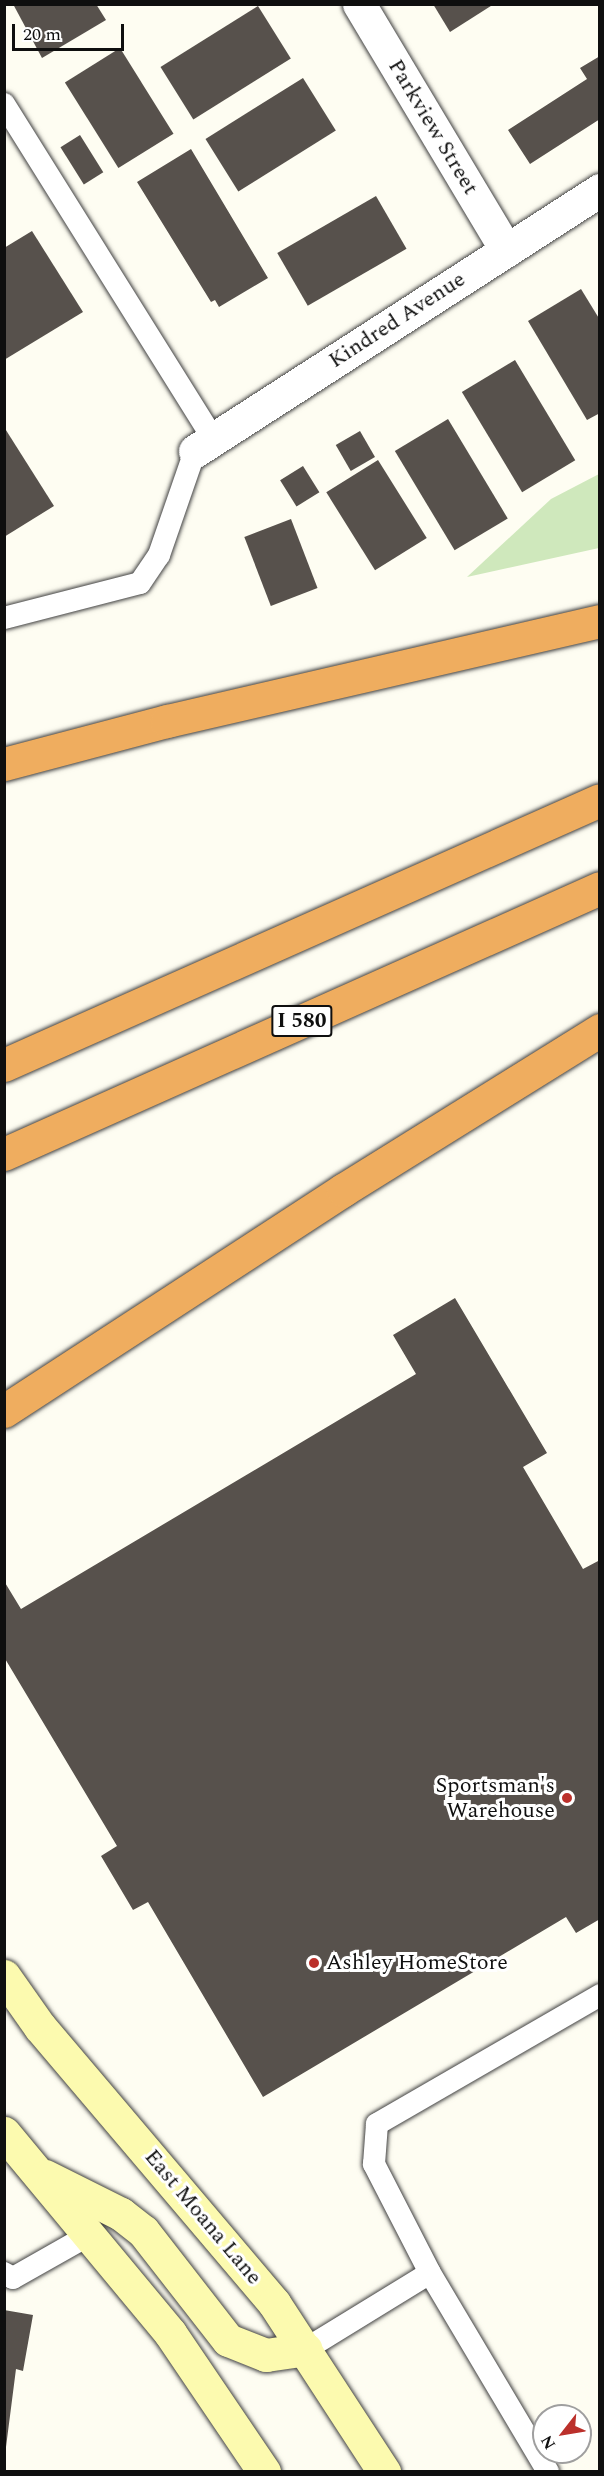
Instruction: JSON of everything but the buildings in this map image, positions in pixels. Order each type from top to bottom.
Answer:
[{"type":"highway","points":[[4,764],[167,722],[600,621]]},
{"type":"highway","points":[[4,1065],[600,800]]},
{"type":"highway","name":"I 580","points":[[4,1154],[600,888]]},
{"type":"highway","points":[[4,1411],[343,1190],[600,1030]]},
{"type":"main road","name":"East Moana Lane","points":[[4,1976],[40,2026],[235,2253],[306,2349],[384,2472]]},
{"type":"main road","points":[[4,2133],[170,2333],[255,2468]]},
{"type":"main road","points":[[35,2171],[121,2214],[143,2231],[228,2340],[266,2355],[306,2349]]},
{"type":"street","name":"Parkview Street","points":[[359,4],[506,250]]},
{"type":"street","name":"Kindred Avenue","points":[[204,445],[600,190]]},
{"type":"lane","points":[[4,104],[204,445],[159,555],[140,584],[4,618]]},
{"type":"lane","points":[[548,2472],[430,2273],[374,2164],[377,2124],[600,1995]]},
{"type":"lane","points":[[4,2273],[13,2278],[89,2235]]},
{"type":"lane","points":[[306,2349],[430,2273]]},
{"type":"green space","points":[[599,474],[599,548],[467,577],[551,499]]},
{"type":"place","name":"Sportsman's Warehouse","points":[[567,1798]]},
{"type":"place","name":"Ashley HomeStore","points":[[314,1963]]}]
